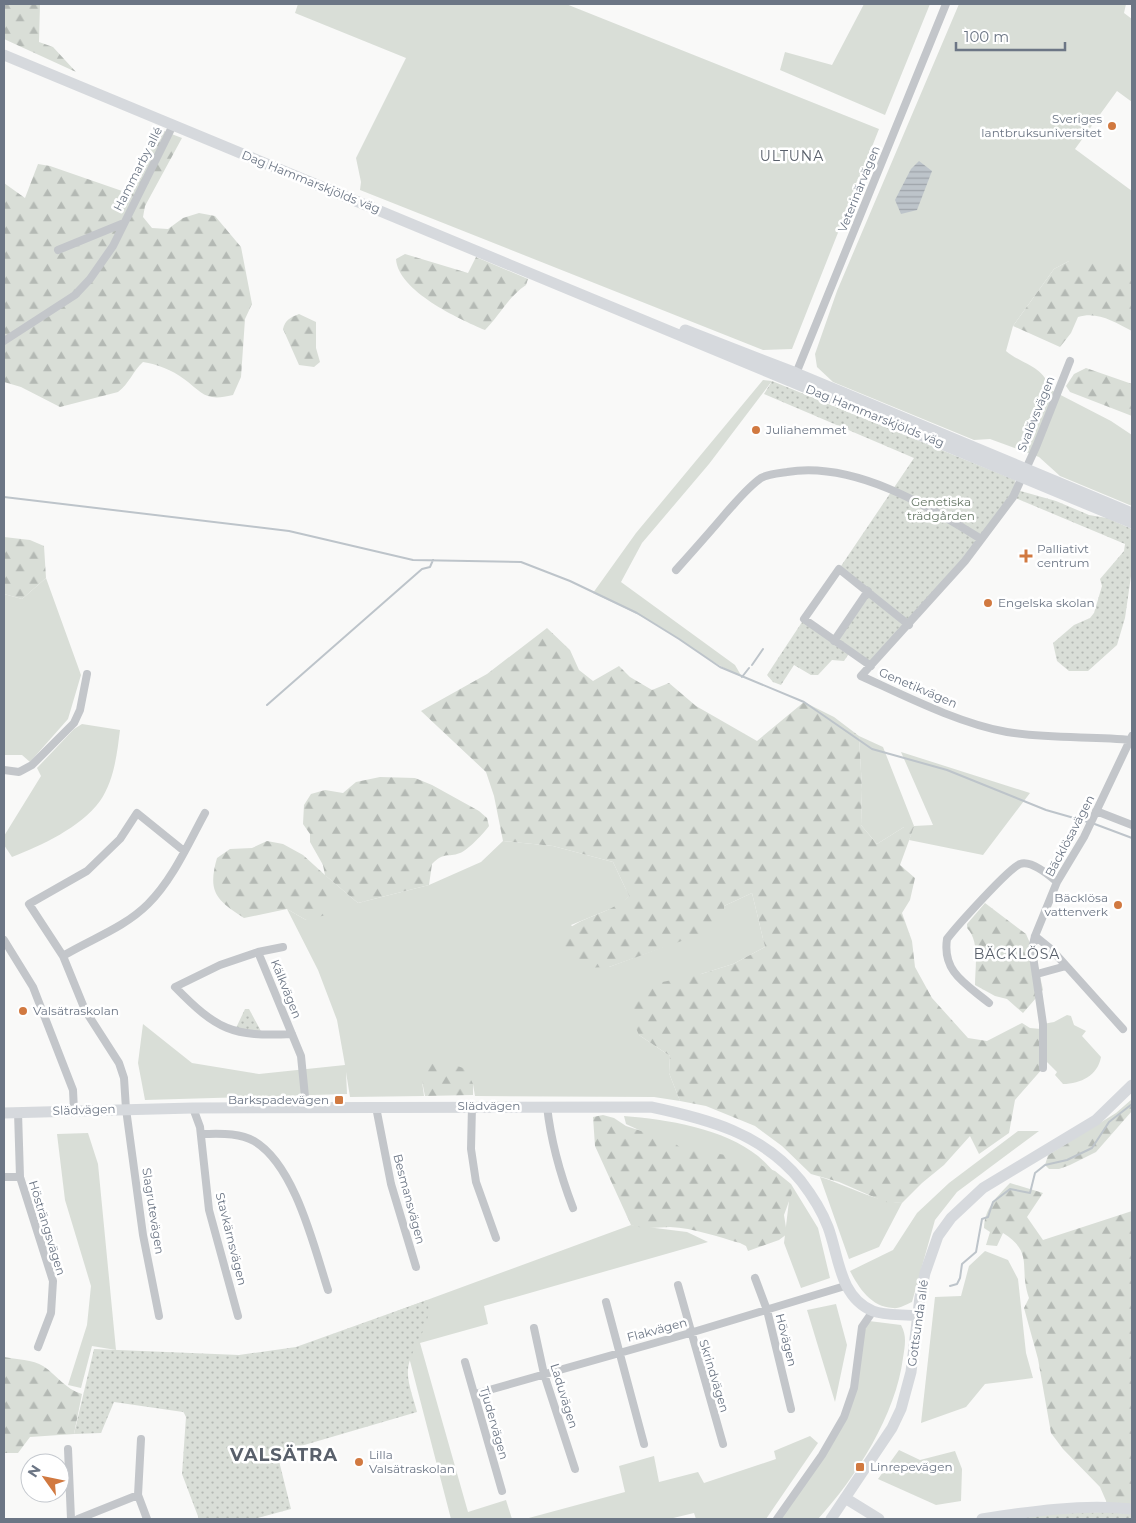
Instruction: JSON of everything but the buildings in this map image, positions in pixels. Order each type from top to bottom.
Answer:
[{"type":"street","name":"Veterinärvägen","points":[[794,378],[946,4]]},
{"type":"street","name":"Dag Hammarskjölds väg","points":[[4,55],[617,310],[794,378],[1025,473],[1132,513]]},
{"type":"street","name":"Hammarby allé","points":[[4,342],[74,295],[90,279],[112,246],[173,125]]},
{"type":"street","name":"Hammarby allé","points":[[58,250],[124,223]]},
{"type":"street","name":"Svalövsvägen","points":[[1025,473],[1070,361]]},
{"type":"street","points":[[676,570],[743,495],[762,477],[802,470],[824,470],[848,474],[910,499],[956,523],[981,539]]},
{"type":"street","name":"Dag Hammarskjölds väg","points":[[1025,473],[1132,523]]},
{"type":"street","name":"Genetikvägen","points":[[1025,473],[1013,497],[981,539],[909,625],[861,676],[912,699],[1004,732],[1033,736],[1132,738]]},
{"type":"street","points":[[871,666],[804,619],[839,569],[909,625]]},
{"type":"street","points":[[834,641],[868,591]]},
{"type":"street","points":[[4,770],[19,772],[32,765],[74,723],[80,710],[87,674]]},
{"type":"street","name":"Bäcklösavägen","points":[[1043,1068],[1042,1024],[1032,949],[1035,936],[1057,882],[1091,823],[1132,738]]},
{"type":"street","points":[[1096,811],[1132,825]]},
{"type":"street","name":"Slagrutevägen","points":[[159,1316],[143,1235],[126,1109],[124,1078],[119,1063],[86,1010],[63,956],[29,904],[87,871],[120,839],[137,813],[184,851]]},
{"type":"street","points":[[63,956],[115,928],[147,905],[164,885],[205,813]]},
{"type":"street","points":[[989,1003],[948,965],[946,950],[948,939],[1008,873],[1021,864],[1028,864],[1046,872],[1057,882]]},
{"type":"street","points":[[1035,936],[1051,949],[1123,1029]]},
{"type":"street","points":[[4,940],[33,987],[73,1090],[74,1111]]},
{"type":"street","name":"Kälkvägen","points":[[283,947],[258,952],[220,965],[176,987],[200,1012],[230,1030],[257,1036],[292,1034]]},
{"type":"street","name":"Kälkvägen","points":[[258,952],[301,1056],[306,1107]]},
{"type":"street","points":[[1036,974],[1066,966]]},
{"type":"street","name":"Gottsunda allé","points":[[831,1519],[892,1428],[901,1409],[911,1372],[925,1273],[938,1236],[951,1218],[968,1200],[983,1188],[1096,1120],[1132,1085]]},
{"type":"street","points":[[472,1106],[471,1149],[476,1182],[496,1238]]},
{"type":"street","points":[[547,1106],[550,1137],[558,1170],[573,1208]]},
{"type":"street","name":"Besmansvägen","points":[[376,1107],[390,1184],[416,1267]]},
{"type":"street","name":"Slädvägen","points":[[4,1113],[193,1108],[651,1107],[702,1118],[752,1139],[779,1158],[801,1181],[827,1226],[845,1286]]},
{"type":"street","name":"Stavkärnsvägen","points":[[193,1108],[201,1134],[209,1210],[238,1316]]},
{"type":"street","name":"Hösträngsvägen","points":[[18,1112],[20,1177],[47,1257],[52,1281],[51,1312],[38,1347]]},
{"type":"street","points":[[201,1134],[234,1134],[254,1141],[269,1155],[290,1182],[305,1218],[328,1290]]},
{"type":"street","points":[[4,1177],[20,1177]]},
{"type":"street","name":"Hövägen","points":[[755,1278],[767,1310],[791,1409]]},
{"type":"street","name":"Skrindvägen","points":[[678,1285],[690,1334],[723,1444]]},
{"type":"street","points":[[845,1286],[873,1311],[918,1316]]},
{"type":"street","name":"Flakvägen","points":[[475,1394],[618,1352],[690,1334],[845,1286]]},
{"type":"street","points":[[606,1302],[644,1444]]},
{"type":"street","points":[[778,1519],[822,1454],[844,1417],[854,1388],[862,1327],[873,1311]]},
{"type":"street","name":"Laduvägen","points":[[534,1328],[544,1374],[576,1469]]},
{"type":"street","name":"Tjudervägen","points":[[465,1362],[502,1491]]},
{"type":"street","points":[[141,1439],[138,1495],[147,1519]]},
{"type":"street","points":[[68,1449],[72,1519]]},
{"type":"street","points":[[78,1519],[138,1495]]},
{"type":"street","points":[[845,1498],[879,1519]]},
{"type":"street","points":[[982,1519],[1039,1510],[1091,1507],[1132,1509]]},
{"type":"green space","points":[[4,4],[40,4],[39,42],[53,47],[76,72],[4,39]]},
{"type":"green space","points":[[298,4],[566,4],[879,129],[792,349],[763,350],[360,190],[361,182],[356,158],[406,58],[295,13]]},
{"type":"green space","points":[[864,4],[930,4],[885,115],[780,70],[785,52],[832,65]]},
{"type":"green space","points":[[959,4],[1126,4],[1124,13],[1132,19],[1132,102],[1117,91],[1075,149],[1132,191],[1132,261],[1069,261],[1054,269],[1013,326],[1006,351],[1038,371],[1047,382],[1049,389],[1111,421],[1132,435],[1132,506],[1060,476],[1039,457],[990,439],[974,440],[833,382],[817,367],[815,354],[837,291]]},
{"type":"green space","points":[[156,128],[182,138],[145,206],[143,217],[152,228],[168,229],[183,218],[199,213],[215,216],[241,247],[252,304],[245,319],[241,377],[233,395],[210,397],[174,373],[159,366],[143,362],[118,392],[60,407],[21,387],[4,382],[4,183],[25,198],[38,164],[50,166],[125,192]]},
{"type":"green space","points":[[405,254],[468,273],[476,257],[528,279],[526,285],[514,295],[485,330],[460,319],[418,293],[399,271],[396,259]]},
{"type":"green space","points":[[1069,261],[1132,261],[1132,331],[1099,316],[1078,317],[1071,333],[1060,347],[1013,326],[1054,269]]},
{"type":"green space","points":[[299,314],[316,322],[316,348],[320,362],[314,367],[299,365],[283,329],[289,319]]},
{"type":"green space","points":[[1086,368],[1132,384],[1132,416],[1070,392],[1066,386],[1074,374]]},
{"type":"green space","points":[[763,380],[772,381],[709,464],[642,543],[621,582],[735,665],[742,677],[717,664],[648,620],[593,593],[636,533]]},
{"type":"green space","name":"Genetiska trädgården","points":[[772,381],[1015,480],[1017,490],[1056,501],[1089,515],[1107,518],[1132,529],[1132,569],[1125,618],[1117,645],[1088,671],[1069,671],[1057,661],[1053,643],[1074,625],[1090,618],[1094,613],[1102,586],[1100,579],[1124,551],[1125,544],[1013,497],[965,561],[871,666],[850,652],[844,661],[832,660],[818,675],[811,675],[794,665],[781,685],[773,682],[767,675],[804,619],[834,641],[868,592],[839,569],[914,458],[764,394]]},
{"type":"green space","points":[[4,537],[30,540],[44,546],[46,578],[22,599],[4,594]]},
{"type":"green space","points":[[46,578],[81,675],[68,719],[30,762],[22,755],[4,755],[4,594],[22,599]]},
{"type":"green space","points":[[547,628],[570,650],[579,670],[593,681],[619,666],[630,677],[652,690],[669,683],[696,706],[757,741],[804,702],[834,717],[859,736],[862,789],[861,825],[877,844],[904,827],[914,827],[900,865],[915,878],[910,900],[902,913],[912,941],[915,967],[932,998],[968,1038],[987,1041],[1022,1023],[1030,1028],[1041,1029],[1043,1068],[1015,1100],[1009,1133],[979,1154],[970,1136],[944,1165],[902,1203],[885,1202],[839,1182],[811,1174],[782,1146],[755,1126],[706,1106],[680,1101],[669,1073],[670,1056],[639,1035],[628,1010],[648,985],[701,974],[733,964],[765,947],[752,893],[724,906],[724,920],[701,934],[609,967],[580,968],[562,953],[558,937],[567,929],[612,908],[629,896],[613,862],[553,846],[503,841],[494,796],[486,772],[421,711],[487,674]]},
{"type":"green space","points":[[82,724],[120,730],[114,767],[105,793],[92,811],[60,835],[12,857],[4,845],[4,836],[41,776],[37,768],[74,729]]},
{"type":"green space","points":[[859,736],[883,747],[914,826],[933,825],[901,752],[1030,793],[983,855],[909,840],[914,827],[904,827],[877,844],[861,825],[862,789]]},
{"type":"green space","points":[[380,777],[415,778],[432,785],[479,811],[487,818],[489,826],[463,852],[443,856],[436,860],[432,864],[429,885],[358,903],[326,876],[333,897],[326,915],[306,920],[287,909],[244,918],[221,900],[214,888],[214,870],[217,858],[230,849],[252,848],[267,841],[283,844],[303,855],[325,875],[323,865],[310,842],[310,834],[303,824],[304,805],[311,794],[325,790],[343,793],[356,782]]},
{"type":"green space","points":[[503,841],[553,846],[613,862],[629,896],[620,905],[571,925],[609,967],[663,947],[724,906],[752,893],[765,947],[733,964],[701,974],[639,1035],[670,1056],[669,1073],[680,1101],[654,1097],[475,1096],[473,1084],[422,1081],[424,1096],[350,1097],[346,1072],[347,1094],[145,1100],[138,1063],[143,1024],[192,1063],[259,1074],[345,1065],[337,1020],[318,970],[287,909],[306,920],[325,875],[358,903],[429,885],[481,862]]},
{"type":"green space","points":[[985,903],[1026,934],[1036,957],[1043,990],[1023,1013],[1007,999],[995,996],[975,985],[975,947],[967,924]]},
{"type":"green space","points":[[245,1009],[249,1009],[262,1033],[236,1028]]},
{"type":"green space","points":[[1067,1015],[1071,1016],[1074,1025],[1086,1031],[1082,1036],[1101,1057],[1096,1069],[1088,1077],[1070,1084],[1063,1084],[1055,1075],[1057,1072],[1043,1058],[1043,1024],[1054,1022]]},
{"type":"green space","points":[[446,1062],[466,1069],[473,1084],[473,1095],[425,1096],[422,1081],[430,1064]]},
{"type":"green space","points":[[1132,1099],[1132,1111],[1096,1152],[1059,1169],[1049,1169],[1045,1165],[1048,1155],[1116,1113]]},
{"type":"green space","points":[[603,1115],[614,1118],[626,1126],[672,1141],[682,1149],[734,1156],[775,1171],[791,1184],[792,1193],[784,1215],[787,1234],[779,1240],[748,1251],[746,1246],[740,1243],[697,1231],[670,1227],[646,1228],[631,1225],[595,1146],[593,1117]]},
{"type":"green space","points":[[624,1116],[676,1123],[712,1132],[729,1139],[758,1156],[777,1175],[694,1156],[626,1124]]},
{"type":"green space","points":[[1018,1131],[1039,1131],[957,1192],[935,1220],[912,1302],[893,1308],[885,1307],[872,1300],[857,1284],[850,1271],[893,1250],[917,1213],[949,1183]]},
{"type":"green space","points":[[88,1133],[98,1164],[116,1350],[92,1346],[81,1388],[68,1385],[87,1325],[91,1286],[65,1200],[57,1134]]},
{"type":"green space","points":[[820,1177],[870,1196],[902,1203],[879,1247],[849,1259]]},
{"type":"green space","points":[[1010,1183],[1043,1193],[1027,1217],[1043,1240],[1132,1211],[1132,1505],[1107,1503],[1100,1487],[1063,1449],[1051,1433],[1038,1359],[1024,1308],[1029,1298],[1022,1254],[1013,1240],[1003,1233],[997,1246],[986,1245],[990,1232],[984,1228],[989,1208]]},
{"type":"green space","points":[[791,1184],[818,1228],[830,1278],[801,1288],[784,1243]]},
{"type":"green space","points":[[631,1225],[687,1232],[708,1242],[484,1306],[488,1324],[420,1343],[468,1512],[506,1500],[512,1519],[451,1519],[397,1311]]},
{"type":"green space","points":[[985,1251],[1008,1260],[1018,1279],[1026,1353],[1033,1378],[985,1384],[966,1407],[921,1423],[935,1297],[961,1296],[969,1266]]},
{"type":"green space","points":[[427,1300],[428,1318],[413,1352],[408,1370],[417,1412],[277,1453],[291,1509],[254,1519],[199,1519],[182,1474],[186,1417],[183,1411],[114,1402],[101,1433],[74,1434],[94,1349],[239,1355],[296,1347]]},
{"type":"green space","points":[[836,1304],[847,1345],[835,1402],[807,1310]]},
{"type":"green space","points":[[869,1321],[901,1325],[905,1337],[899,1379],[883,1423],[860,1465],[818,1519],[777,1519],[822,1455],[854,1388],[862,1327]]},
{"type":"green space","points":[[4,1357],[39,1364],[71,1389],[82,1394],[74,1434],[30,1437],[18,1453],[4,1453]]},
{"type":"green space","points":[[810,1436],[818,1443],[766,1519],[696,1519],[694,1513],[669,1519],[525,1519],[625,1492],[619,1466],[654,1456],[659,1482],[698,1472],[704,1483],[776,1459],[774,1451]]},
{"type":"green space","points":[[899,1450],[920,1460],[955,1451],[962,1469],[961,1501],[936,1505],[878,1479]]},
{"type":"green space","points":[[1107,1512],[1132,1514],[1132,1519],[1019,1519],[1037,1514]]},
{"type":"shaded area","points":[[919,161],[932,171],[917,210],[901,214],[895,200],[911,169]]},
{"type":"waterway","points":[[4,497],[289,531],[413,560],[521,562],[570,581],[637,613],[720,667],[804,702],[872,749],[947,770],[1046,810],[1088,822]]},
{"type":"waterway","points":[[267,705],[422,569],[430,567],[433,560]]},
{"type":"waterway","points":[[752,665],[763,649]]},
{"type":"waterway","points":[[742,677],[749,668]]},
{"type":"waterway","points":[[1092,823],[1132,838]]},
{"type":"waterway","points":[[950,1286],[957,1284],[962,1264],[976,1252],[982,1219],[988,1217],[993,1202],[1010,1189],[1030,1193],[1035,1173],[1045,1165],[1067,1160],[1092,1148],[1109,1122],[1132,1104]]},
{"type":"place","name":"Sveriges lantbruksuniversitet","points":[[1112,126]]},
{"type":"place","name":"Juliahemmet","points":[[756,430]]},
{"type":"place","name":"Palliativt centrum","points":[[1026,556]]},
{"type":"place","name":"Engelska skolan","points":[[988,603]]},
{"type":"place","name":"Bäcklösa vattenverk","points":[[1118,905]]},
{"type":"place","name":"Valsätraskolan","points":[[23,1011]]},
{"type":"place","name":"Barkspadevägen","points":[[339,1100]]},
{"type":"place","name":"Lilla Valsätraskolan","points":[[359,1462]]},
{"type":"place","name":"Linrepevägen","points":[[860,1467]]},
{"type":"district","name":"ULTUNA","points":[[792,156]]},
{"type":"district","name":"BÄCKLÖSA","points":[[1017,954]]},
{"type":"district","name":"VALSÄTRA","points":[[284,1455]]}]
